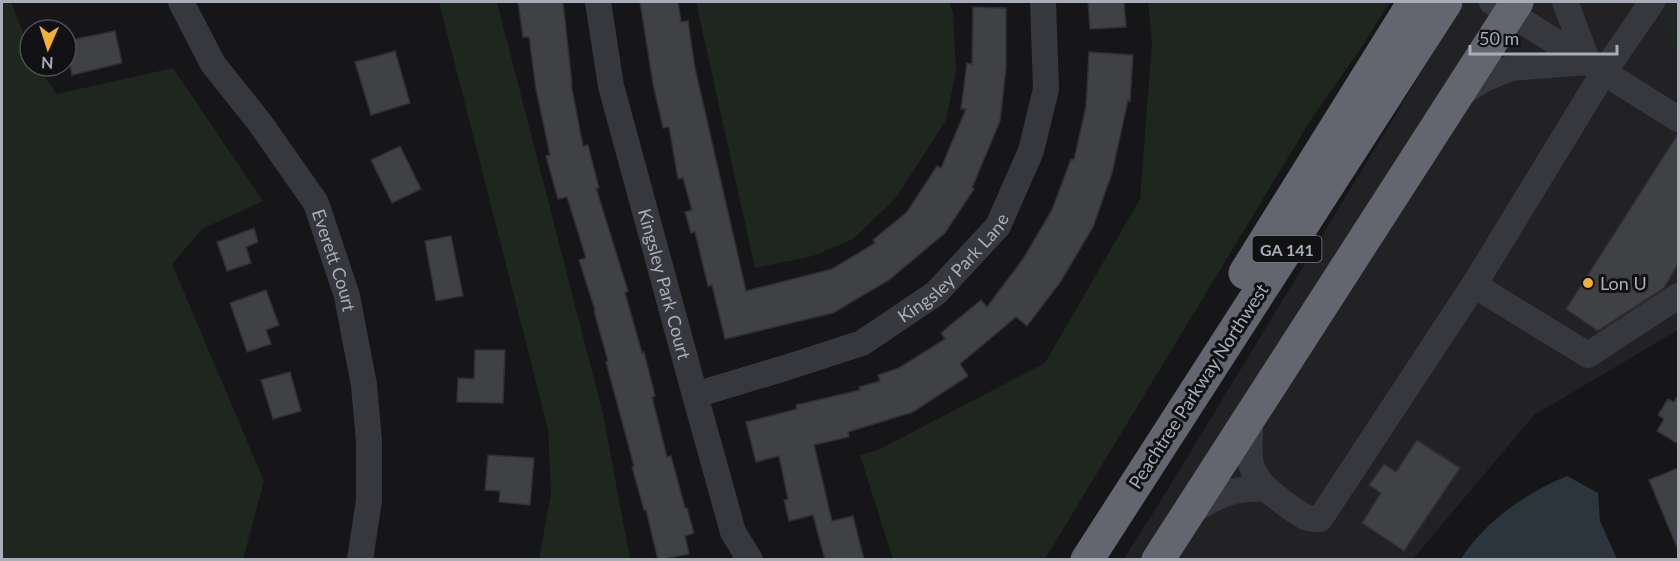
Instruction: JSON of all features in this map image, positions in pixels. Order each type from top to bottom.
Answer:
[{"type":"highway","points":[[1127,497],[1150,436],[1192,361],[1414,2]]},
{"type":"highway","name":"Peachtree Parkway Northwest","points":[[1087,560],[1446,2]]},
{"type":"highway","name":"GA 141","points":[[1158,560],[1457,96],[1506,5]]},
{"type":"street","name":"Everett Court","points":[[181,2],[213,64],[260,123],[316,203],[347,296],[364,385],[369,441],[369,500],[360,560]]},
{"type":"street","name":"Kingsley Park Court","points":[[598,2],[610,86],[733,532],[750,560]]},
{"type":"street","name":"Kingsley Park Lane","points":[[695,395],[861,343],[936,293],[998,226],[1031,151],[1046,89],[1043,2]]},
{"type":"street","points":[[1565,2],[1596,67]]},
{"type":"street","points":[[1251,416],[1250,465],[1254,473],[1265,489],[1302,516],[1312,520],[1320,519],[1474,285],[1596,67],[1652,2]]},
{"type":"street","points":[[1506,5],[1596,67],[1678,119]]},
{"type":"street","points":[[1457,96],[1484,79],[1511,68],[1596,67]]},
{"type":"street","points":[[1474,285],[1588,355],[1678,296]]},
{"type":"street","points":[[1186,515],[1226,492],[1246,488],[1265,489]]},
{"type":"shaded area","points":[[2,2],[11,2],[18,20],[18,78],[46,78],[57,94],[173,68],[263,201],[202,229],[172,264],[264,481],[243,559],[2,559]]},
{"type":"shaded area","points":[[439,2],[497,2],[603,414],[630,559],[539,559],[551,493],[548,429]]},
{"type":"shaded area","points":[[696,2],[949,2],[953,12],[956,71],[946,120],[896,198],[853,239],[813,256],[755,268]]},
{"type":"shaded area","points":[[1148,2],[1390,2],[1312,118],[1045,559],[893,559],[860,455],[878,450],[1045,363],[1140,199],[1152,42]]},
{"type":"shaded area","points":[[1464,2],[1678,2],[1678,330],[1534,415],[1413,559],[1123,560],[1160,502]]},
{"type":"shaded area","points":[[1670,2],[1678,2],[1678,54],[1673,49],[1665,29],[1665,14]]},
{"type":"shaded area","points":[[1567,476],[1598,493],[1600,521],[1617,559],[1461,559],[1482,532],[1508,510],[1537,491]]},
{"type":"building","points":[[518,2],[563,2],[571,84],[583,146],[588,145],[599,188],[596,188],[628,291],[625,293],[642,353],[644,352],[655,396],[652,397],[667,457],[671,456],[694,533],[685,536],[689,554],[658,560],[646,510],[644,510],[632,467],[634,466],[606,362],[608,361],[595,310],[579,260],[586,258],[567,197],[558,199],[546,156],[550,155],[536,89],[529,37],[523,37]]},
{"type":"building","points":[[640,2],[678,2],[681,22],[688,21],[695,68],[746,291],[832,269],[875,243],[873,240],[907,212],[937,166],[941,168],[966,109],[961,109],[967,63],[972,64],[973,7],[1006,8],[1006,68],[1000,121],[972,188],[974,189],[945,233],[889,280],[833,313],[725,339],[712,285],[708,286],[695,232],[691,233],[685,212],[692,210],[683,178],[678,179],[669,127],[663,128],[653,84]]},
{"type":"building","points":[[1088,2],[1124,2],[1126,27],[1090,29]]},
{"type":"building","points":[[115,31],[122,63],[78,74],[78,39]]},
{"type":"building","points":[[395,51],[410,103],[371,115],[355,62]]},
{"type":"building","points":[[1089,52],[1133,55],[1130,101],[1128,100],[1112,173],[1093,227],[1061,281],[1027,326],[1016,317],[960,364],[968,376],[913,412],[848,432],[849,437],[814,445],[832,521],[853,516],[864,560],[825,560],[813,515],[789,521],[784,500],[788,499],[779,456],[756,462],[746,422],[797,409],[796,405],[860,390],[859,387],[880,381],[878,375],[899,368],[945,339],[941,333],[981,300],[987,307],[1023,259],[1052,210],[1071,159],[1074,160],[1086,106]]},
{"type":"building","points":[[1678,134],[1678,264],[1664,288],[1598,331],[1566,309]]},
{"type":"building","points":[[400,146],[421,189],[392,203],[371,160]]},
{"type":"building","points":[[254,228],[258,242],[246,247],[251,263],[227,271],[217,242]]},
{"type":"building","points":[[451,236],[463,296],[436,301],[425,241]]},
{"type":"building","points":[[266,290],[279,325],[266,330],[271,344],[247,352],[230,303]]},
{"type":"building","points":[[475,350],[505,350],[503,403],[457,402],[458,378],[474,379]]},
{"type":"building","points":[[290,372],[301,411],[273,419],[261,380]]},
{"type":"building","points":[[1678,395],[1678,444],[1657,431],[1664,419],[1658,415],[1668,399],[1674,402]]},
{"type":"building","points":[[1417,440],[1460,468],[1404,551],[1362,523],[1381,493],[1369,485],[1384,464],[1396,472]]},
{"type":"building","points":[[488,455],[534,458],[530,505],[499,502],[500,491],[485,490]]},
{"type":"building","points":[[1678,468],[1678,550],[1649,480]]},
{"type":"place","name":"Lon U","points":[[1588,283]]}]
